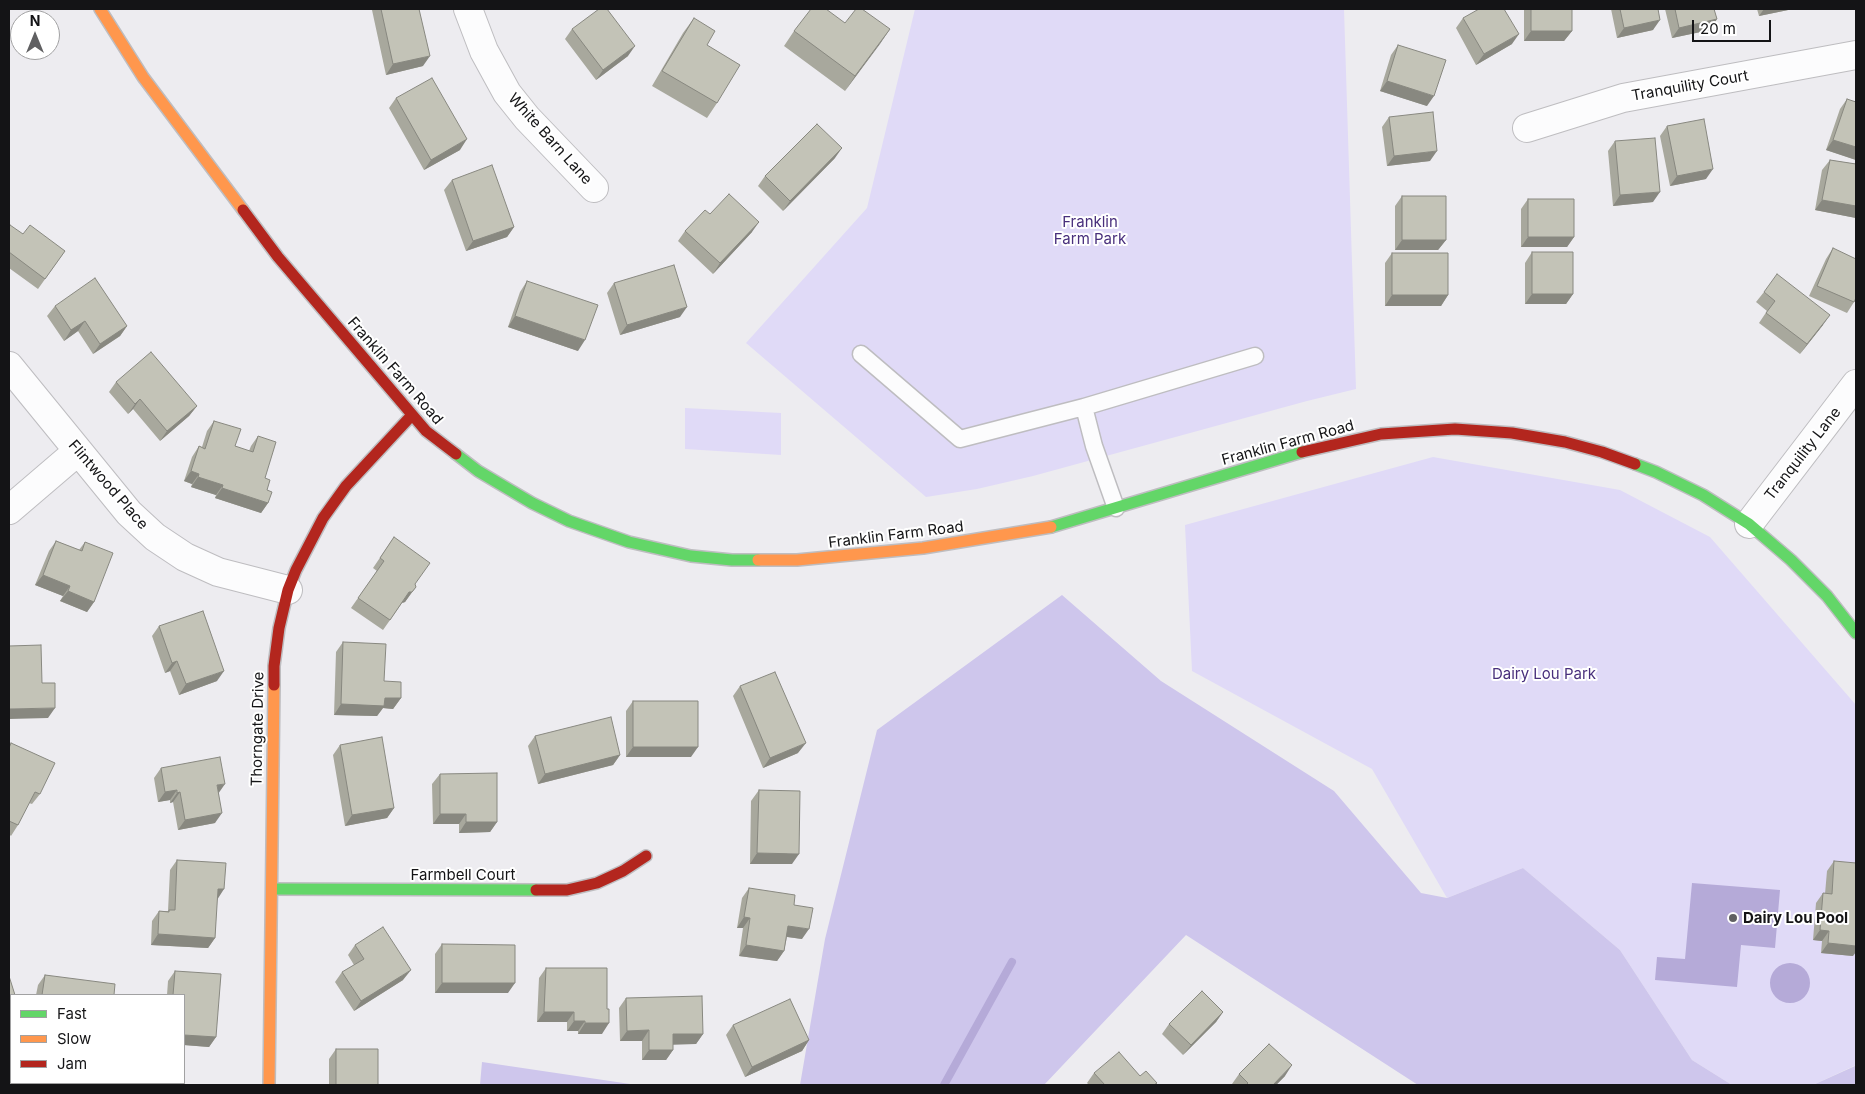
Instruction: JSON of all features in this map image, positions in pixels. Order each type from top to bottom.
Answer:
[{"type":"main road","name":"Franklin Farm Road","points":[[100,9],[143,77],[278,257],[426,431],[478,471],[532,503],[569,521],[629,542],[691,556],[732,560],[797,560],[923,548],[983,540],[1050,527],[1317,448],[1381,434],[1455,430],[1512,432],[1565,442],[1602,452],[1656,472],[1703,495],[1748,524],[1791,560],[1827,596],[1856,633]]},
{"type":"main road","name":"Thorngate Drive","points":[[269,1085],[274,666],[279,628],[288,590],[296,570],[323,518],[346,486],[412,415]]},
{"type":"main road","name":"Farmbell Court","points":[[272,889],[567,890],[597,883],[623,871],[646,856]]},
{"type":"street","name":"White Barn Lane","points":[[468,9],[484,51],[508,93],[527,118],[594,188]]},
{"type":"street","name":"Tranquility Court","points":[[1527,128],[1623,98],[1856,55]]},
{"type":"street","name":"Flintwood Place","points":[[9,366],[129,513],[155,537],[185,557],[218,572],[288,590]]},
{"type":"street","name":"Tranquility Lane","points":[[1748,524],[1856,384]]},
{"type":"street","points":[[9,510],[78,450]]},
{"type":"lane","points":[[861,354],[960,439],[1084,407],[1255,356]]},
{"type":"lane","points":[[1084,407],[1094,446],[1116,508]]},
{"type":"green space","name":"Franklin Farm Park","points":[[915,9],[1344,9],[1356,389],[1033,476],[977,489],[926,497],[746,343],[867,208]]},
{"type":"green space","points":[[685,408],[781,413],[781,455],[685,449]]},
{"type":"green space","name":"Dairy Lou Park","points":[[1433,457],[1620,490],[1710,537],[1856,705],[1856,1065],[1813,1085],[1732,1085],[1692,1060],[1620,950],[1523,868],[1447,898],[1372,769],[1192,671],[1185,525]]},
{"type":"shaded area","points":[[1062,595],[1161,681],[1334,791],[1421,893],[1447,898],[1523,868],[1620,950],[1692,1060],[1732,1085],[1418,1085],[1186,935],[1044,1085],[800,1085],[825,939],[877,730]]},
{"type":"shaded area","name":"Dairy Lou Pool","points":[[1692,883],[1780,890],[1775,948],[1741,945],[1737,987],[1655,980],[1657,957],[1685,959]]},
{"type":"shaded area","name":"Dairy Lou Pool","points":[[1790,963],[1804,969],[1810,983],[1804,997],[1790,1003],[1776,997],[1770,983],[1776,969]]},
{"type":"shaded area","points":[[482,1062],[637,1085],[480,1085]]},
{"type":"shaded area","points":[[1855,1066],[1856,1085],[1813,1085]]},
{"type":"building","points":[[381,9],[419,9],[430,56],[393,64]]},
{"type":"building","points":[[599,9],[607,9],[635,46],[603,70],[572,29]]},
{"type":"building","points":[[811,9],[826,9],[845,23],[856,9],[862,9],[890,29],[855,76],[794,31]]},
{"type":"building","points":[[1479,9],[1504,9],[1519,34],[1484,54],[1463,18]]},
{"type":"building","points":[[1531,9],[1572,9],[1572,31],[1531,31]]},
{"type":"building","points":[[1620,9],[1658,9],[1660,20],[1624,28]]},
{"type":"building","points":[[1675,9],[1714,9],[1717,19],[1679,28]]},
{"type":"building","points":[[694,18],[715,31],[707,45],[740,65],[717,103],[662,71]]},
{"type":"building","points":[[1398,45],[1446,60],[1434,96],[1387,81]]},
{"type":"building","points":[[432,78],[467,139],[431,160],[396,98]]},
{"type":"building","points":[[1847,99],[1856,102],[1856,147],[1833,140]]},
{"type":"building","points":[[1433,112],[1437,151],[1394,156],[1389,117]]},
{"type":"building","points":[[1704,119],[1713,169],[1677,176],[1667,126]]},
{"type":"building","points":[[817,124],[842,148],[790,201],[765,176]]},
{"type":"building","points":[[1655,138],[1660,192],[1620,195],[1615,141]]},
{"type":"building","points":[[1830,160],[1856,164],[1856,206],[1822,200]]},
{"type":"building","points":[[492,165],[514,227],[473,241],[452,180]]},
{"type":"building","points":[[729,194],[759,222],[720,263],[685,231],[705,210],[710,214]]},
{"type":"building","points":[[1402,196],[1446,196],[1446,240],[1402,240]]},
{"type":"building","points":[[1528,199],[1574,199],[1574,237],[1528,237]]},
{"type":"building","points":[[10,225],[23,234],[30,225],[65,251],[45,279],[9,252]]},
{"type":"building","points":[[1833,248],[1856,259],[1856,298],[1854,302],[1817,286]]},
{"type":"building","points":[[1532,252],[1573,252],[1573,294],[1532,294]]},
{"type":"building","points":[[1392,253],[1448,253],[1448,295],[1392,295]]},
{"type":"building","points":[[674,265],[687,307],[627,325],[614,283]]},
{"type":"building","points":[[1777,274],[1830,315],[1807,344],[1766,313],[1775,301],[1764,292]]},
{"type":"building","points":[[95,278],[127,326],[100,344],[85,321],[71,330],[55,306]]},
{"type":"building","points":[[527,281],[598,305],[585,340],[515,316]]},
{"type":"building","points":[[151,352],[197,406],[167,431],[140,399],[135,404],[116,382]]},
{"type":"building","points":[[214,421],[241,429],[235,446],[253,452],[258,436],[276,442],[265,478],[270,480],[267,490],[272,492],[268,503],[222,488],[223,485],[198,477],[199,474],[191,471],[199,446],[205,449]]},
{"type":"building","points":[[394,537],[430,563],[415,584],[416,587],[412,592],[409,592],[390,620],[358,598],[384,561],[380,558]]},
{"type":"building","points":[[56,541],[82,551],[85,542],[113,553],[94,602],[68,591],[70,586],[43,575]]},
{"type":"building","points":[[203,611],[224,671],[186,684],[177,661],[172,663],[159,626]]},
{"type":"building","points":[[343,642],[386,644],[384,681],[401,682],[401,698],[385,698],[384,706],[341,704]]},
{"type":"building","points":[[41,645],[42,683],[55,683],[55,708],[9,709],[9,646]]},
{"type":"building","points":[[775,672],[806,743],[770,758],[740,686]]},
{"type":"building","points":[[633,701],[698,701],[698,747],[633,747]]},
{"type":"building","points":[[611,717],[620,755],[545,774],[535,736]]},
{"type":"building","points":[[382,737],[394,808],[352,815],[340,745]]},
{"type":"building","points":[[11,743],[55,763],[40,794],[35,792],[18,825],[9,821],[9,748]]},
{"type":"building","points":[[220,757],[225,784],[217,785],[222,813],[185,820],[180,792],[177,793],[177,790],[165,792],[161,768]]},
{"type":"building","points":[[497,773],[497,822],[466,822],[466,814],[440,814],[440,774]]},
{"type":"building","points":[[759,790],[800,791],[799,854],[757,853]]},
{"type":"building","points":[[177,860],[226,863],[224,889],[218,889],[215,938],[158,934],[159,911],[169,912],[169,910],[175,910]]},
{"type":"building","points":[[1834,861],[1856,863],[1856,946],[1828,943],[1829,931],[1820,930],[1823,893],[1832,894]]},
{"type":"building","points":[[749,888],[795,895],[794,905],[813,908],[809,929],[788,926],[784,951],[746,945],[750,918],[744,917]]},
{"type":"building","points":[[383,927],[411,970],[361,1001],[342,972],[364,959],[355,945]]},
{"type":"building","points":[[442,944],[515,945],[515,983],[442,983]]},
{"type":"building","points":[[546,968],[607,968],[609,1023],[574,1021],[574,1012],[544,1012]]},
{"type":"building","points":[[175,971],[221,974],[216,1037],[185,1035],[185,994],[173,994]]},
{"type":"building","points":[[45,975],[115,984],[114,994],[42,994]]},
{"type":"building","points":[[9,976],[15,994],[10,994],[9,1030]]},
{"type":"building","points":[[1202,991],[1223,1012],[1191,1045],[1169,1024]]},
{"type":"building","points":[[702,996],[703,1034],[673,1034],[673,1050],[649,1050],[649,1030],[627,1031],[626,998]]},
{"type":"building","points":[[790,999],[809,1040],[752,1067],[733,1025]]},
{"type":"building","points":[[1269,1044],[1292,1065],[1273,1085],[1246,1085],[1248,1083],[1239,1074]]},
{"type":"building","points":[[336,1049],[378,1049],[378,1085],[336,1085]]},
{"type":"building","points":[[1119,1052],[1140,1076],[1146,1071],[1157,1083],[1154,1085],[1105,1085],[1094,1073]]},
{"type":"waterway","points":[[944,1085],[1012,962]]},
{"type":"traffic: fast","points":[[1051,527],[1302,452]]},
{"type":"traffic: fast","points":[[456,454],[478,471],[532,503],[569,521],[629,542],[691,556],[732,560],[758,560]]},
{"type":"traffic: fast","points":[[1635,464],[1703,495],[1749,524],[1791,560],[1827,596],[1856,633]]},
{"type":"traffic: fast","points":[[272,889],[536,890]]},
{"type":"traffic: slow","points":[[100,9],[143,77],[243,210]]},
{"type":"traffic: slow","points":[[758,560],[797,560],[923,548],[1051,527]]},
{"type":"traffic: slow","points":[[269,1085],[274,685]]},
{"type":"traffic: jam","points":[[243,210],[278,257],[426,431],[456,454]]},
{"type":"traffic: jam","points":[[274,685],[274,666],[279,628],[288,590],[296,570],[323,518],[346,486],[412,415]]},
{"type":"traffic: jam","points":[[1302,452],[1381,434],[1455,429],[1512,433],[1565,442],[1602,452],[1635,464]]},
{"type":"traffic: jam","points":[[536,890],[567,890],[597,883],[623,871],[646,856]]},
{"type":"place","name":"Dairy Lou Pool","points":[[1733,918]]}]
